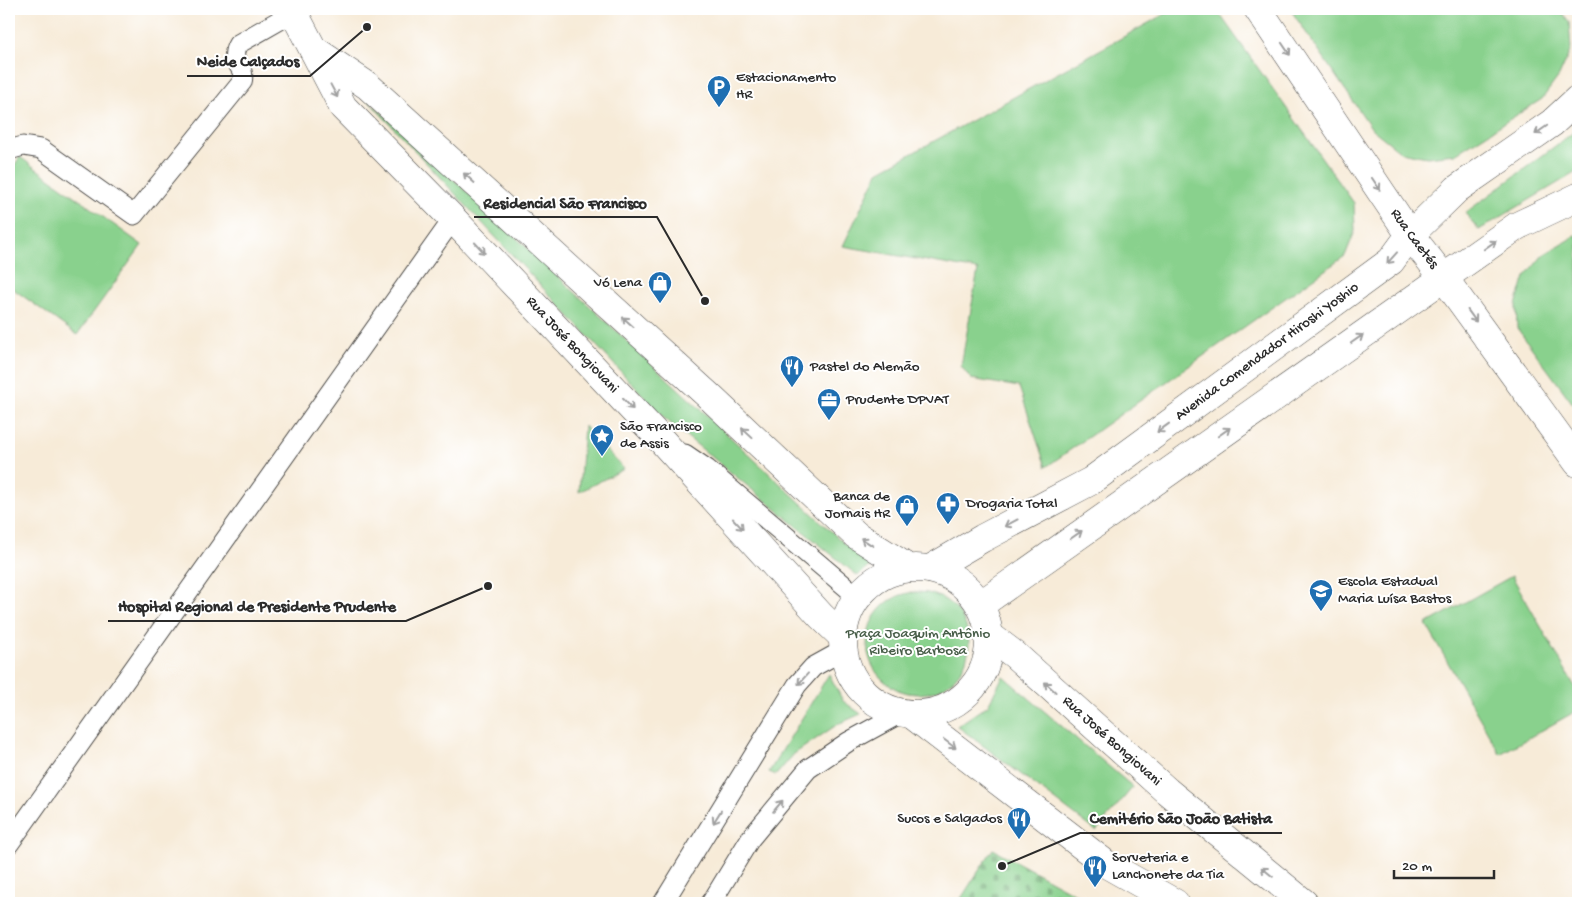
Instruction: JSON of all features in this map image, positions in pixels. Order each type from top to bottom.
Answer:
[{"type":"street","name":"Rua Caetés","points":[[1258,9],[1410,235],[1444,278],[1578,463]]},
{"type":"street","name":"Rua José Bongiovani","points":[[293,10],[343,108],[454,219],[652,431],[821,616],[842,644]]},
{"type":"street","points":[[311,48],[368,86],[710,397],[856,535],[919,569],[950,576],[967,589],[980,605],[990,636],[988,656],[981,676],[969,692],[952,705],[932,713],[906,713],[879,704],[861,690],[849,670],[842,644],[848,613],[858,597],[871,583],[889,573],[919,569]]},
{"type":"street","name":"Avenida Comendador Hiroshi Yoshio","points":[[919,569],[983,538],[1091,481],[1391,261],[1410,235],[1457,189],[1552,123],[1578,99]]},
{"type":"street","points":[[980,605],[1517,226],[1578,197]]},
{"type":"street","name":"Rua José Bongiovani","points":[[990,636],[1015,655],[1167,791],[1304,903]]},
{"type":"street","points":[[906,713],[1106,864],[1175,903]]},
{"type":"lane","points":[[9,150],[23,146],[41,149],[134,214],[242,82],[243,72],[234,59],[234,51],[238,44],[293,10]]},
{"type":"lane","points":[[9,844],[454,219]]},
{"type":"lane","points":[[652,431],[707,469],[858,597]]},
{"type":"lane","points":[[663,903],[797,685],[813,667],[842,644]]},
{"type":"lane","points":[[710,903],[750,839],[808,769],[848,742],[906,713]]},
{"type":"green space","points":[[1174,9],[1216,9],[1354,203],[1355,231],[1345,256],[1046,467],[1019,387],[971,379],[961,366],[978,270],[843,246],[878,172]]},
{"type":"green space","points":[[1290,9],[1560,9],[1569,22],[1571,49],[1559,76],[1542,99],[1455,154],[1427,157],[1401,152],[1372,129]]},
{"type":"green space","points":[[363,95],[846,545],[878,563],[864,570],[858,576],[664,418]]},
{"type":"green space","points":[[1578,129],[1578,171],[1479,230],[1465,213]]},
{"type":"green space","points":[[20,157],[142,245],[77,335],[9,286],[9,173]]},
{"type":"green space","points":[[1578,234],[1578,400],[1573,404],[1517,328],[1516,305],[1525,277],[1543,255]]},
{"type":"green space","points":[[584,426],[624,469],[579,492]]},
{"type":"green space","points":[[1512,576],[1578,692],[1578,710],[1500,754],[1426,624]]},
{"type":"green space","name":"Praça Joaquim Antônio Ribeiro Barbosa","points":[[918,592],[938,596],[954,607],[965,623],[969,643],[965,663],[954,679],[938,690],[918,694],[898,690],[882,679],[871,663],[867,643],[871,623],[882,607],[898,596]]},
{"type":"green space","points":[[829,674],[843,701],[861,714],[838,724],[794,754],[776,775],[769,772]]},
{"type":"green space","points":[[1003,676],[1133,787],[1096,831],[957,726],[988,705]]},
{"type":"green space","points":[[993,849],[1092,903],[958,903]]},
{"type":"place","name":"Neide Calçados","points":[[367,27]]},
{"type":"place","name":"Estacionamento HR","points":[[719,108]]},
{"type":"place","name":"Residencial São Francisco","points":[[705,301]]},
{"type":"place","name":"Vó Lena","points":[[660,304]]},
{"type":"place","name":"Pastel do Alemão","points":[[792,388]]},
{"type":"place","name":"Prudente DPVAT","points":[[829,421]]},
{"type":"place","name":"São Francisco de Assis","points":[[602,457]]},
{"type":"place","name":"Drogaria Total","points":[[948,525]]},
{"type":"place","name":"Banca de Jornais HR","points":[[907,527]]},
{"type":"place","name":"Hospital Regional de Presidente Prudente","points":[[488,586]]},
{"type":"place","name":"Escola Estadual Maria Luísa Bastos","points":[[1321,612]]},
{"type":"place","name":"Sucos e Salgados","points":[[1019,840]]},
{"type":"place","name":"Cemitério São João Batista","points":[[1002,866]]},
{"type":"place","name":"Sorveteria e Lanchonete da Tia","points":[[1095,888]]}]
